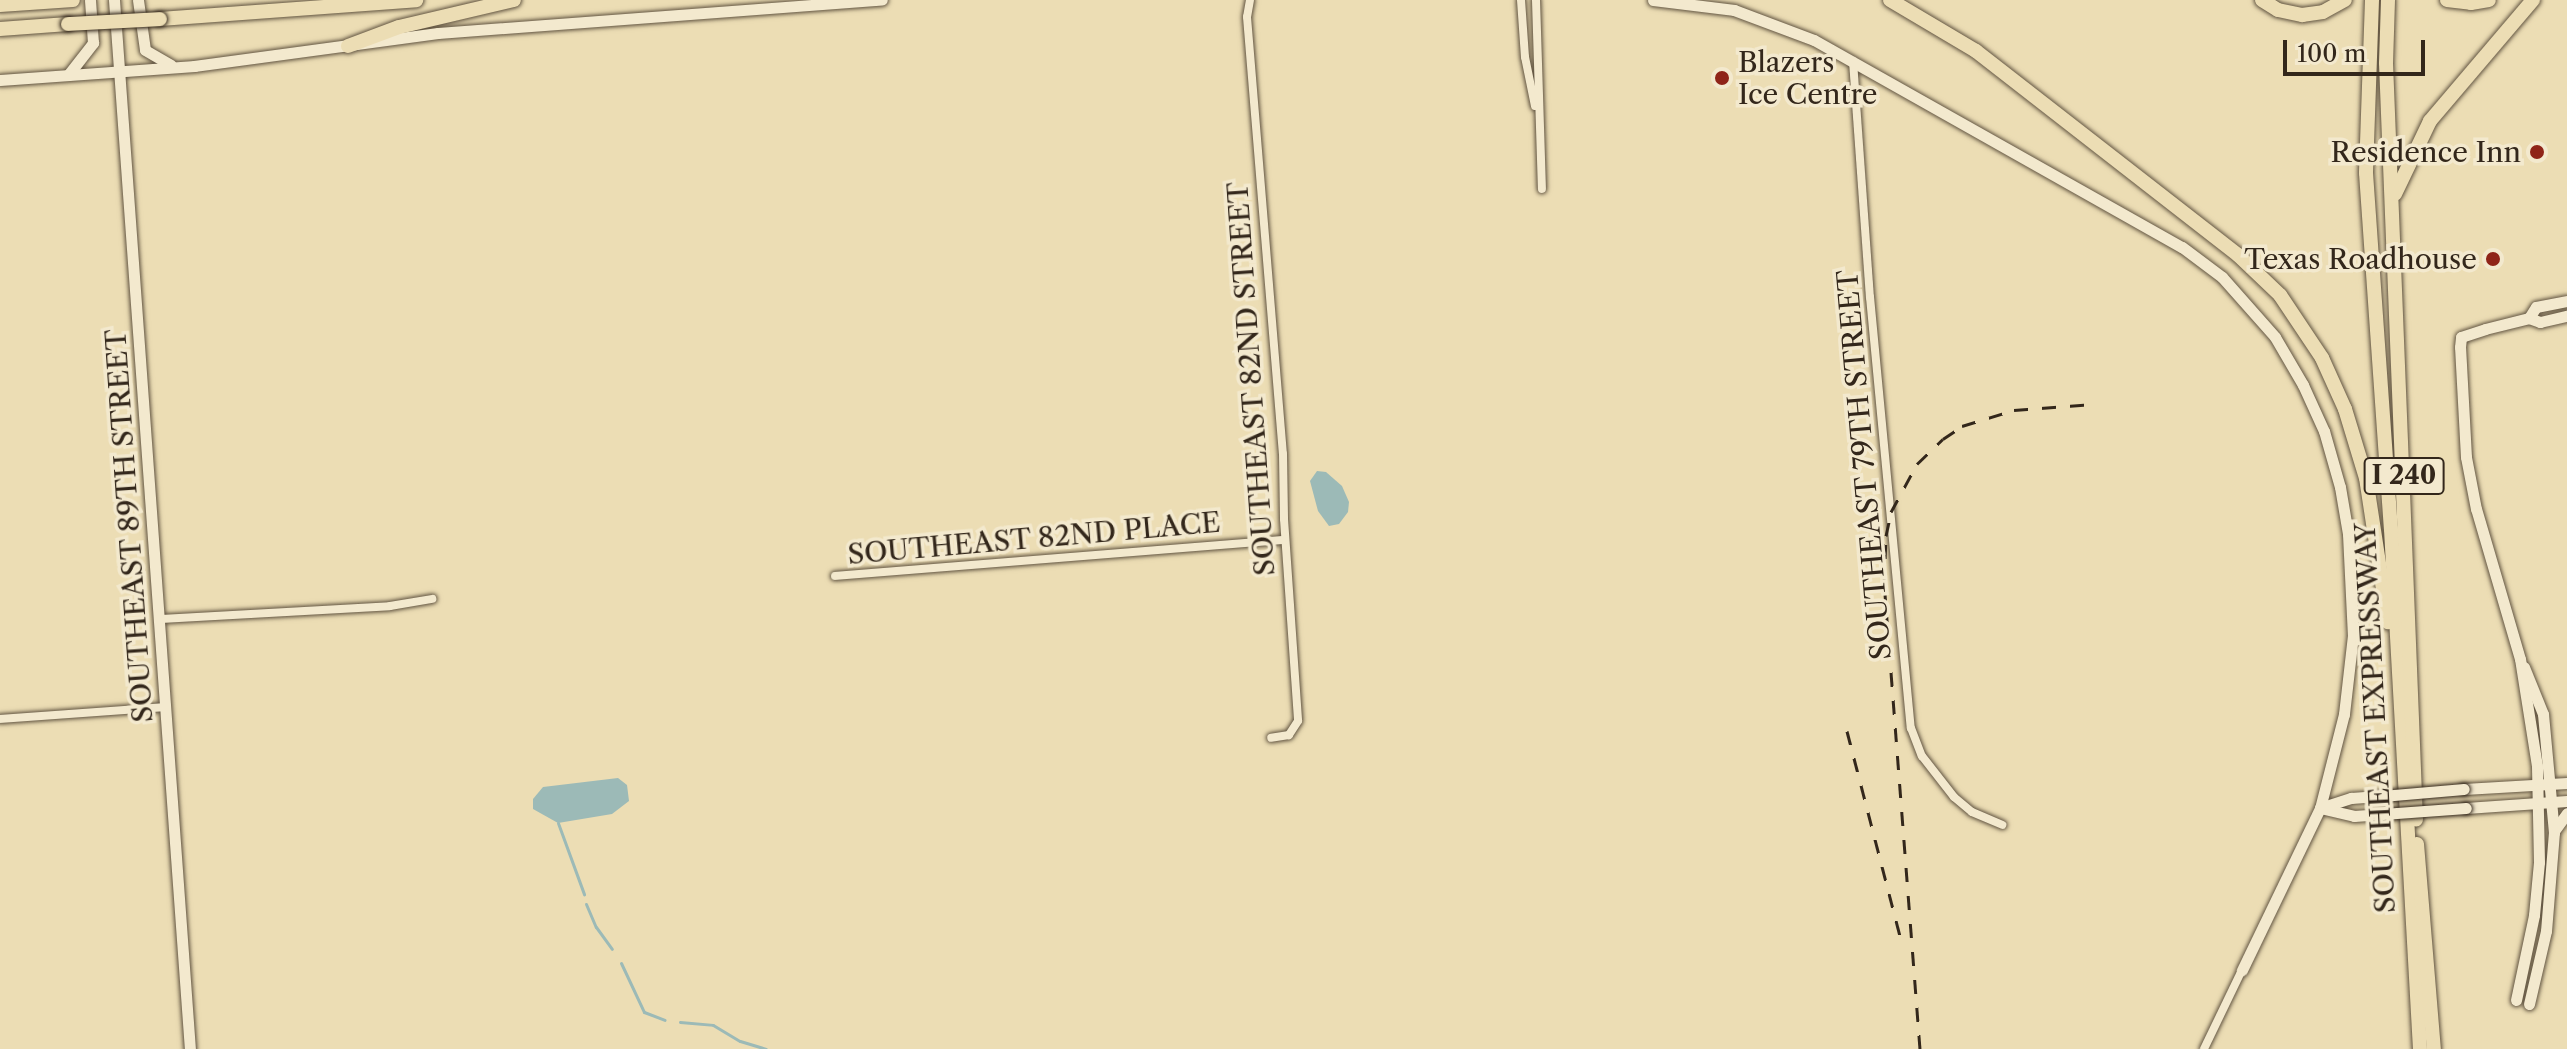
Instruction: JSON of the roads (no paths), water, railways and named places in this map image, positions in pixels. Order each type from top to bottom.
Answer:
[{"type":"highway","points":[[0,5],[73,0]]},
{"type":"highway","points":[[0,29],[416,0]]},
{"type":"highway","points":[[348,46],[399,27],[514,0]]},
{"type":"highway","points":[[1890,0],[1976,51],[2238,255],[2280,295],[2322,358],[2345,409],[2366,478],[2400,695]]},
{"type":"highway","points":[[2262,0],[2278,10],[2302,15],[2323,12],[2345,0]]},
{"type":"highway","name":"SOUTHEAST EXPRESSWAY","points":[[2372,0],[2366,173],[2420,1049]]},
{"type":"highway","name":"SOUTHEAST EXPRESSWAY","points":[[2388,0],[2386,63],[2394,198],[2416,834],[2434,1049]]},
{"type":"highway","points":[[2447,0],[2471,3],[2489,0]]},
{"type":"highway","points":[[2394,198],[2430,121],[2533,0]]},
{"type":"street","points":[[68,75],[93,43],[90,0]]},
{"type":"street","name":"SOUTHEAST 89TH STREET","points":[[114,0],[190,1049]]},
{"type":"street","points":[[138,0],[145,50],[175,67]]},
{"type":"street","points":[[0,80],[175,67],[438,33],[882,0]]},
{"type":"street","name":"SOUTHEAST 82ND STREET","points":[[1250,0],[1247,17],[1283,454],[1285,540],[1298,721],[1289,735],[1271,738]]},
{"type":"street","points":[[1521,0],[1525,57],[1538,121]]},
{"type":"street","points":[[1536,0],[1541,57],[1538,121],[1542,189]]},
{"type":"street","points":[[1653,0],[1749,15],[1803,34],[2139,222],[2222,277],[2275,337],[2303,385],[2324,431],[2340,487],[2348,534],[2353,624],[2350,680],[2336,753],[2320,808],[2204,1049]]},
{"type":"street","name":"SOUTHEAST 79TH STREET","points":[[1853,61],[1870,297],[1911,728],[1922,756],[1954,797],[1972,812],[2002,825]]},
{"type":"street","points":[[2529,318],[2536,307],[2567,301]]},
{"type":"street","points":[[2516,1000],[2534,915],[2539,803],[2534,736],[2520,659],[2476,509],[2466,457],[2461,337],[2529,318],[2540,322],[2567,316]]},
{"type":"street","name":"SOUTHEAST 82ND PLACE","points":[[835,576],[1285,540]]},
{"type":"street","points":[[161,619],[390,606],[432,599]]},
{"type":"street","points":[[2520,659],[2543,714],[2552,784],[2554,832],[2546,931],[2529,1004]]},
{"type":"street","points":[[0,719],[166,707]]},
{"type":"street","points":[[2320,808],[2351,798],[2567,783]]},
{"type":"street","points":[[2320,808],[2354,816],[2567,801]]},
{"type":"street","points":[[2554,832],[2567,813]]},
{"type":"water","points":[[1317,471],[1326,472],[1342,486],[1349,502],[1348,512],[1339,524],[1329,526],[1318,511],[1310,481]]},
{"type":"water","points":[[618,778],[627,785],[629,801],[612,814],[558,823],[533,809],[533,799],[543,787]]},
{"type":"waterway","points":[[558,823],[584,894]]},
{"type":"waterway","points":[[586,904],[596,927],[612,949]]},
{"type":"waterway","points":[[621,963],[644,1012],[665,1020]]},
{"type":"waterway","points":[[680,1022],[713,1025],[740,1041],[766,1049]]},
{"type":"railway","points":[[1920,1049],[1884,586],[1886,536],[1891,512],[1917,464],[1962,426],[2014,410],[2094,404]]},
{"type":"railway","points":[[1847,731],[1901,940]]},
{"type":"place","name":"Blazers Ice Centre","points":[[1722,78]]},
{"type":"place","name":"Residence Inn","points":[[2537,152]]},
{"type":"place","name":"Texas Roadhouse","points":[[2493,259]]}]
